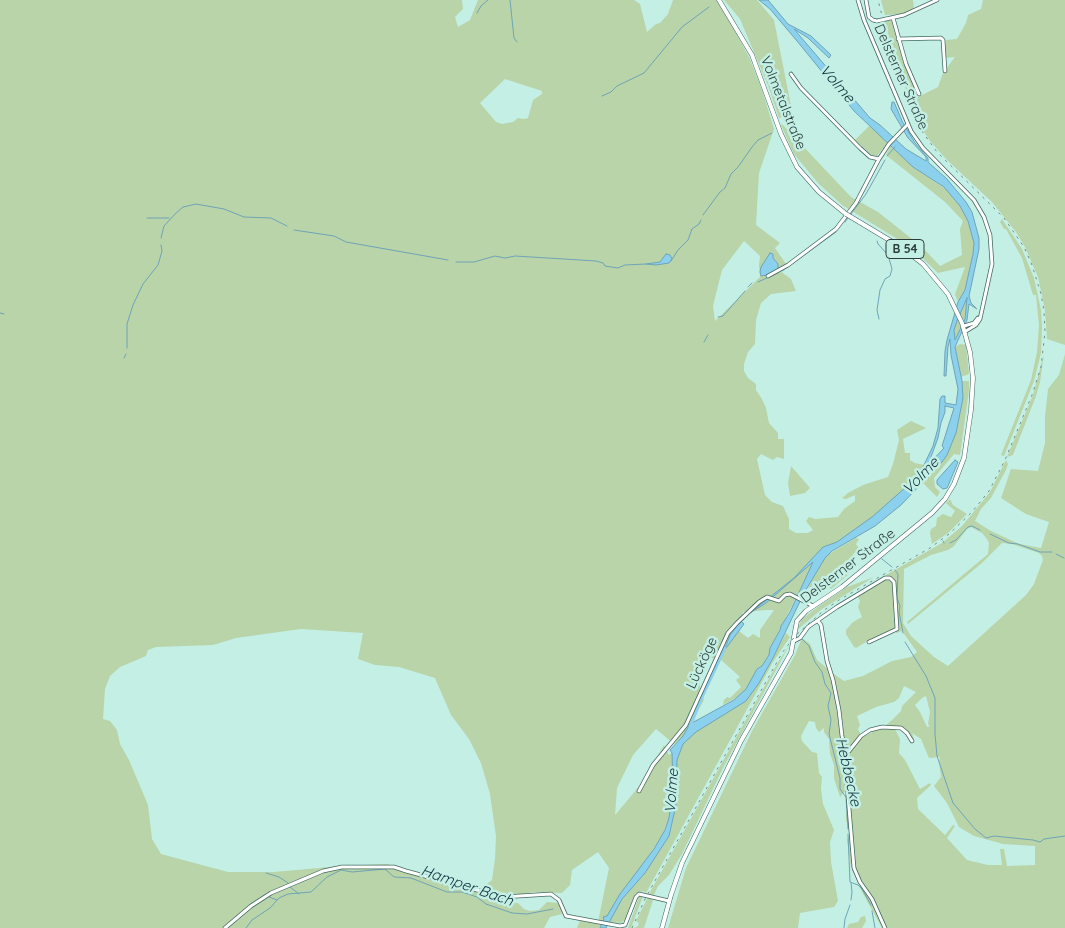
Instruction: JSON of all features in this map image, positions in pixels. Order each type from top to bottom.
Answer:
[{"type":"main road","name":"Volmetalstraße","points":[[719,0],[749,50],[788,149],[798,167],[813,186],[834,206],[901,247],[924,264],[942,285],[955,306],[964,326]]},
{"type":"main road","name":"Delsterner Straße","points":[[662,928],[679,872],[693,840],[745,734],[788,657],[794,641],[797,621],[813,606],[842,587],[926,519],[945,500],[954,484],[965,449],[973,388],[972,363],[964,326]]},
{"type":"street","name":"Delsterner Straße","points":[[858,0],[864,20],[907,125],[923,148],[968,194],[986,221],[991,239],[992,264],[978,323],[966,331]]},
{"type":"street","points":[[866,0],[869,17],[877,21],[893,18],[937,0]]},
{"type":"street","points":[[893,18],[906,64],[918,94]]},
{"type":"street","points":[[898,39],[941,38],[943,40],[945,71]]},
{"type":"street","points":[[791,74],[801,88],[860,148],[870,156],[879,159]]},
{"type":"street","points":[[768,276],[788,265],[836,229],[856,203],[889,144],[907,125]]},
{"type":"street","points":[[964,326],[976,321],[980,315]]},
{"type":"street","points":[[794,641],[800,638],[808,627],[855,595],[885,578],[892,578],[894,582],[896,629],[870,642]]},
{"type":"street","name":"Lücköge","points":[[639,791],[653,765],[686,725],[728,633],[759,602],[768,597],[778,601],[787,594],[813,606]]},
{"type":"street","points":[[818,621],[821,625],[826,661],[839,710],[846,752],[846,784],[854,868],[860,882],[872,898],[885,928]]},
{"type":"street","points":[[846,752],[850,752],[858,740],[866,733],[882,727],[900,728],[912,740]]},
{"type":"street","points":[[225,928],[261,898],[332,868],[394,867],[406,872],[503,897],[551,894],[559,900],[565,915],[615,925],[625,925],[639,894],[669,902]]},
{"type":"green space","points":[[0,0],[462,0],[463,9],[455,17],[458,27],[470,20],[478,0],[634,0],[640,4],[647,32],[660,23],[668,14],[673,0],[718,0],[750,59],[774,129],[759,173],[756,225],[780,243],[775,248],[786,264],[780,271],[791,279],[796,291],[771,294],[761,303],[756,320],[755,344],[748,352],[744,364],[744,371],[748,378],[756,384],[756,390],[766,408],[769,423],[778,433],[778,439],[784,439],[784,459],[777,457],[773,460],[761,454],[757,459],[765,495],[772,502],[783,506],[789,519],[789,529],[796,533],[808,533],[813,530],[806,521],[809,517],[815,519],[838,517],[844,509],[855,501],[855,495],[846,499],[842,498],[848,493],[863,485],[888,477],[899,440],[897,430],[911,421],[926,428],[903,439],[905,453],[910,453],[910,460],[924,465],[907,487],[884,509],[837,542],[823,547],[812,560],[814,561],[811,569],[770,648],[769,655],[762,666],[757,669],[746,689],[739,696],[723,705],[727,697],[730,698],[741,687],[736,680],[740,677],[720,659],[711,658],[697,676],[704,700],[683,736],[674,744],[656,729],[633,755],[617,788],[615,815],[642,783],[664,745],[669,755],[672,753],[673,786],[669,818],[662,836],[621,894],[601,928],[577,928],[580,920],[598,922],[609,868],[598,852],[572,870],[570,885],[562,893],[535,892],[503,897],[500,903],[518,903],[524,909],[530,911],[539,910],[547,902],[560,903],[562,914],[550,917],[544,928],[0,928]],"holes":[[[505,79],[542,91],[542,94],[533,100],[528,118],[518,118],[513,122],[502,124],[496,122],[480,103]],[[744,241],[760,256],[760,277],[715,321],[713,306],[722,270]],[[773,253],[773,258],[778,268],[760,275]],[[774,610],[760,630],[760,638],[753,634],[748,638],[739,631],[725,649],[730,635],[741,621],[743,612]],[[301,629],[363,633],[358,659],[375,665],[399,667],[435,678],[451,715],[469,739],[481,763],[490,794],[496,836],[492,880],[480,890],[387,864],[274,872],[228,872],[161,854],[152,839],[148,805],[129,760],[120,744],[117,730],[110,721],[103,719],[105,689],[110,676],[120,667],[146,656],[148,650],[156,647],[213,645],[236,638]]]},
{"type":"green space","points":[[724,0],[757,0],[774,20],[792,111],[780,118],[740,19]]},
{"type":"green space","points":[[881,0],[913,0],[914,9],[902,14],[885,15]]},
{"type":"green space","points":[[983,0],[1065,0],[1065,345],[1047,339],[1045,310],[1038,277],[1016,232],[992,202],[947,160],[922,129],[895,62],[885,21],[893,21],[903,61],[918,97],[938,87],[943,73],[955,57],[944,58],[946,40],[957,39],[966,23],[968,15],[981,9]]},
{"type":"green space","points":[[782,124],[851,197],[878,212],[922,247],[940,266],[962,255],[960,229],[963,221],[945,202],[886,155],[891,145],[913,167],[947,190],[960,206],[968,221],[974,243],[965,290],[958,302],[955,294],[965,267],[938,273],[912,248],[842,205],[818,183],[794,154]]},
{"type":"green space","points":[[869,126],[888,142],[877,156],[872,155],[855,140]]},
{"type":"green space","points":[[1002,219],[1022,249],[1034,278],[1041,310],[1042,326],[1041,353],[1034,381],[1004,456],[1001,455],[1031,380],[1037,352],[1039,325],[1036,295],[1033,295],[1022,258],[1000,222]]},
{"type":"green space","points":[[967,298],[965,319],[955,340],[954,330]]},
{"type":"green space","points":[[960,344],[966,345],[969,374],[961,377],[955,347]]},
{"type":"green space","points":[[1044,354],[1036,396],[1013,455],[1007,457],[1033,395]]},
{"type":"green space","points":[[1065,354],[1065,928],[882,928],[861,890],[851,867],[847,840],[850,833],[846,820],[846,790],[840,797],[834,778],[834,765],[830,754],[829,739],[824,732],[824,728],[819,732],[815,722],[809,721],[801,736],[802,741],[812,752],[817,753],[819,773],[822,777],[823,804],[834,830],[830,842],[831,862],[838,901],[834,907],[800,913],[798,928],[668,928],[686,868],[752,731],[795,655],[802,638],[810,644],[817,660],[828,669],[832,681],[843,749],[845,754],[850,753],[862,737],[885,726],[892,720],[901,711],[902,706],[916,692],[904,686],[899,698],[894,702],[876,707],[857,716],[860,725],[858,729],[861,735],[847,751],[835,680],[831,672],[844,681],[863,676],[892,661],[911,657],[917,652],[902,631],[896,633],[896,631],[866,642],[856,648],[854,647],[846,634],[846,630],[853,622],[862,617],[858,607],[860,601],[857,595],[885,579],[886,575],[942,543],[962,526],[990,492],[1006,460],[1008,464],[1006,470],[991,498],[981,509],[975,521],[1019,544],[1041,548],[1049,522],[1026,514],[1001,498],[1011,469],[1038,471],[1045,443],[1048,389],[1059,375]],"holes":[[[971,527],[982,533],[987,539],[989,543],[988,554],[907,622],[908,624],[982,563],[1002,543],[1012,544],[1039,553],[1043,560],[1034,584],[1026,595],[948,666],[934,657],[911,636],[903,623],[904,569],[931,555],[948,550]],[[926,696],[930,712],[928,724],[930,726],[927,727],[915,705]],[[894,727],[901,729],[912,741],[914,739],[912,733],[921,739],[929,758],[940,757],[941,777],[934,786],[947,803],[959,827],[974,836],[1003,844],[1035,846],[1035,865],[1007,866],[1004,849],[1000,849],[1002,865],[988,865],[967,860],[947,838],[955,826],[953,825],[945,835],[918,809],[917,798],[931,785],[930,783],[920,789],[905,760],[899,753],[900,739]]]},
{"type":"green space","points":[[962,381],[969,381],[969,390],[960,455],[954,454],[934,478],[935,487],[940,492],[937,497],[922,482],[942,462],[950,448],[956,432],[963,398]]},
{"type":"green space","points":[[791,466],[810,488],[805,493],[790,496],[788,483]]},
{"type":"green space","points":[[950,499],[953,505],[967,514],[948,533],[932,544],[930,533],[931,529],[936,526],[937,518],[943,514],[951,517],[955,511],[946,503]]},
{"type":"green space","points":[[856,538],[859,539],[856,544],[859,549],[853,554],[855,557],[845,566],[849,574],[831,589],[822,583],[808,588],[822,561],[829,554]]},
{"type":"green space","points":[[874,577],[822,609],[797,630],[802,619],[819,606],[847,587]]},
{"type":"green space","points":[[786,633],[790,637],[773,662],[646,893],[643,891],[635,894],[626,919],[621,923],[609,922],[622,899],[645,873],[669,836],[676,805],[677,760],[683,744],[696,732],[746,701],[763,676]]},
{"type":"green space","points":[[790,644],[723,768],[682,854],[669,875],[658,886],[654,895],[649,894],[777,664]]},
{"type":"green space","points":[[643,896],[631,928],[628,928],[639,897]]},
{"type":"green space","points":[[648,897],[653,900],[644,928],[634,928],[638,926],[639,923],[636,921]]},
{"type":"green space","points":[[865,916],[866,921],[862,928],[847,928],[849,924],[858,922],[861,917]]},
{"type":"water","name":"Volme","points":[[759,0],[768,0],[788,24],[811,36],[831,55],[829,58],[808,38],[794,29],[870,118],[906,149],[926,161],[926,157],[908,138],[891,109],[892,102],[894,102],[903,123],[915,143],[928,158],[928,162],[947,179],[972,212],[979,238],[979,249],[969,296],[971,303],[977,309],[969,304],[967,320],[955,347],[962,381],[963,398],[956,433],[942,462],[901,505],[875,526],[832,551],[825,558],[804,593],[773,658],[746,701],[696,732],[683,744],[677,760],[676,805],[669,836],[645,873],[622,899],[606,928],[600,928],[603,917],[607,916],[620,894],[654,849],[665,830],[669,818],[673,786],[672,753],[670,750],[683,736],[690,724],[734,700],[746,689],[757,669],[762,666],[769,655],[770,648],[790,612],[813,562],[766,603],[750,613],[794,578],[823,547],[837,542],[872,517],[906,487],[924,465],[933,446],[938,428],[940,399],[942,396],[945,396],[945,403],[956,405],[958,389],[951,355],[950,339],[946,376],[944,376],[945,351],[958,302],[965,290],[973,254],[974,243],[968,221],[960,206],[944,187],[913,167],[854,111],[770,9]],"holes":[[[967,298],[965,319],[955,340],[954,330]],[[945,406],[954,408],[942,446],[944,448],[928,465],[938,438]]]},
{"type":"water","points":[[770,253],[773,254],[773,258],[778,264],[778,270],[761,276],[761,267]]},
{"type":"water","points":[[666,254],[670,255],[672,259],[669,263],[646,264],[660,262]]},
{"type":"water","points":[[955,460],[958,462],[947,488],[943,489],[937,484],[937,480]]},
{"type":"water","points":[[741,621],[744,624],[724,651],[730,635]]},
{"type":"waterway","points":[[477,13],[488,0]]},
{"type":"waterway","points":[[510,0],[514,38],[517,42]]},
{"type":"waterway","points":[[602,96],[611,92],[617,86],[644,73],[682,27],[709,7]]},
{"type":"waterway","points":[[703,215],[725,188],[731,174],[752,147],[758,140],[772,133]]},
{"type":"waterway","points":[[887,156],[895,147]]},
{"type":"waterway","points":[[845,222],[866,194],[885,160]]},
{"type":"waterway","points":[[161,238],[164,226],[176,213],[183,207],[196,204],[224,209],[244,217],[271,218],[287,226]]},
{"type":"waterway","points":[[147,218],[169,218]]},
{"type":"waterway","points":[[671,261],[688,240],[692,229],[701,220]]},
{"type":"waterway","points":[[294,230],[334,236],[346,242],[448,260]]},
{"type":"waterway","points":[[782,271],[836,232]]},
{"type":"waterway","points":[[877,241],[888,255],[892,269],[890,276],[885,279],[880,290],[877,310],[879,319]]},
{"type":"waterway","points":[[127,348],[127,324],[133,305],[143,284],[158,265],[162,251],[161,245]]},
{"type":"waterway","points":[[456,262],[474,262],[495,256],[505,258],[515,256],[596,261],[603,263],[605,266],[618,268],[625,265],[646,264]]},
{"type":"waterway","points":[[758,282],[778,273]]},
{"type":"waterway","points":[[748,287],[752,283]]},
{"type":"waterway","points":[[718,317],[723,316],[745,291]]},
{"type":"waterway","points":[[0,313],[4,314]]},
{"type":"waterway","points":[[704,342],[708,335]]},
{"type":"waterway","points":[[124,358],[126,354]]},
{"type":"waterway","points":[[950,543],[956,540],[968,527],[972,526],[980,530]]},
{"type":"waterway","points":[[990,534],[1009,543],[1018,544],[1040,552],[1052,552]]},
{"type":"waterway","points":[[1056,554],[1064,558]]},
{"type":"waterway","points":[[882,559],[892,567]]},
{"type":"waterway","points":[[895,570],[898,574],[897,598],[900,606],[899,612],[903,633]]},
{"type":"waterway","name":"Hebbecke","points":[[802,639],[809,646],[815,662],[822,672],[825,684],[831,693],[828,706],[831,720],[829,734],[840,778],[840,789],[846,797],[848,829]]},
{"type":"waterway","points":[[905,642],[926,676],[935,698],[937,756],[953,803],[975,829],[986,838],[994,836],[1040,842],[1044,839],[1065,836]]},
{"type":"waterway","points":[[690,727],[725,648]]},
{"type":"waterway","name":"Hebbecke","points":[[848,834],[850,882],[862,889],[871,905]]},
{"type":"waterway","name":"Hamper Bach","points":[[246,928],[252,920],[270,908],[279,898],[288,894],[311,892],[327,877],[341,870],[352,872],[385,869],[394,877],[411,878],[447,892],[462,892],[477,897],[486,904],[512,913],[527,914],[553,909]]},
{"type":"waterway","points":[[266,873],[279,877],[288,883]]},
{"type":"waterway","points":[[851,883],[851,900]]},
{"type":"waterway","name":"Hamper Bach","points":[[290,887],[299,894]]},
{"type":"waterway","points":[[269,897],[277,900]]},
{"type":"waterway","points":[[844,928],[850,905]]},
{"type":"waterway","name":"Hebbecke","points":[[872,911],[875,928]]},
{"type":"railway","points":[[632,928],[646,897],[782,653],[796,635],[823,611],[930,548],[949,534],[972,512],[989,491],[1005,460],[1032,395],[1041,367],[1045,332],[1044,311],[1032,265],[1024,247],[1004,218],[937,152],[921,130],[898,78],[878,0]]}]
